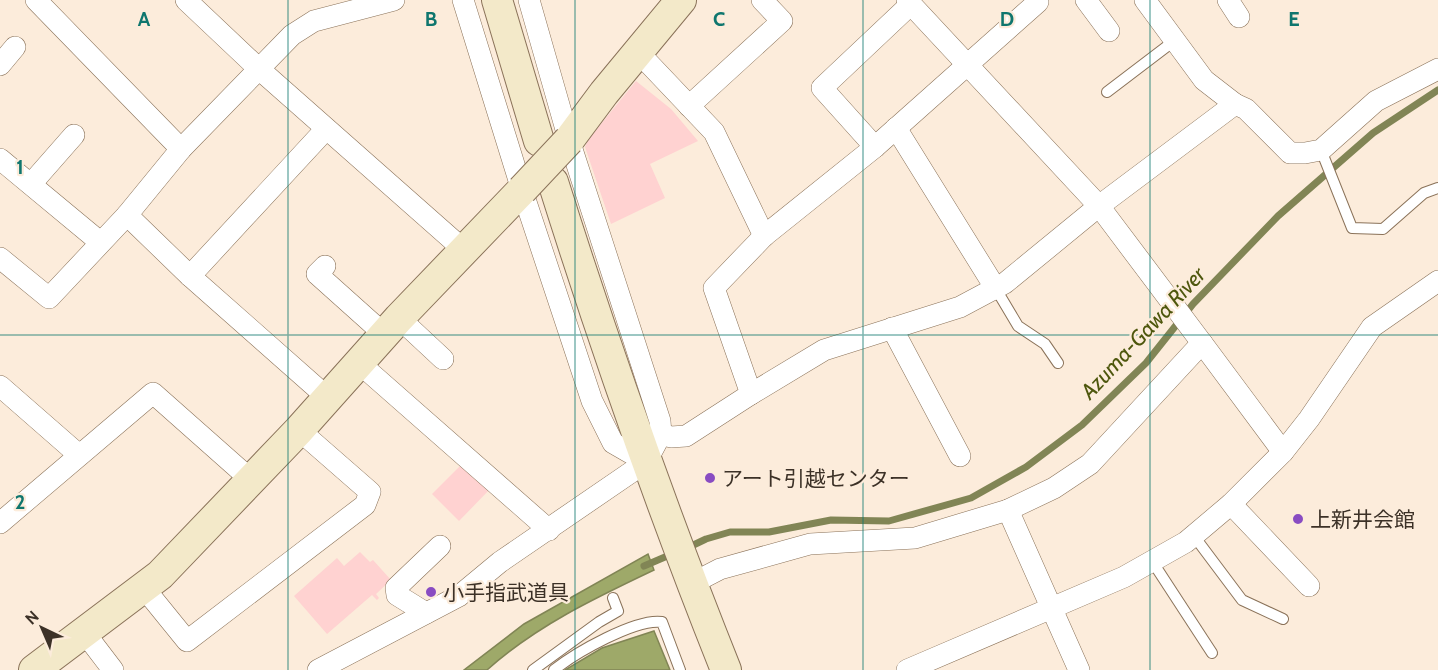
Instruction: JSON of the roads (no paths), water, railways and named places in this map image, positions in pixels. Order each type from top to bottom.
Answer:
[{"type":"street","points":[[36,0],[182,149]]},
{"type":"street","points":[[186,0],[258,68],[464,250]]},
{"type":"street","points":[[0,258],[49,298],[127,215],[182,149],[292,35],[314,21],[394,0]]},
{"type":"street","points":[[463,0],[522,190],[592,400],[613,443],[646,462]]},
{"type":"street","points":[[497,0],[539,141]]},
{"type":"street","points":[[318,670],[459,596],[500,562],[646,462],[661,434],[660,421],[569,140],[528,0]]},
{"type":"street","points":[[34,670],[160,575],[299,430],[392,326],[569,140],[681,0]]},
{"type":"street","points":[[689,106],[782,21],[762,0]]},
{"type":"street","points":[[1086,0],[1109,31]]},
{"type":"street","points":[[1145,0],[1204,80],[1235,104],[1246,109],[1290,153],[1323,156],[1377,101],[1438,69]]},
{"type":"street","points":[[751,394],[714,288],[764,236],[875,147],[1039,1]]},
{"type":"street","points":[[875,147],[822,88],[909,2],[1099,206],[1283,452]]},
{"type":"street","points":[[0,65],[15,47]]},
{"type":"street","points":[[638,52],[714,132],[764,236]]},
{"type":"street","points":[[661,434],[671,437],[686,436],[824,350],[960,307],[996,289],[1099,206],[1235,104]]},
{"type":"street","points":[[896,128],[996,289]]},
{"type":"street","points":[[190,276],[326,129]]},
{"type":"street","points":[[31,184],[74,135]]},
{"type":"street","points":[[0,159],[100,242]]},
{"type":"street","points":[[553,182],[597,322],[646,462],[726,670]]},
{"type":"street","points":[[127,215],[190,276],[328,398]]},
{"type":"street","points":[[325,266],[317,274],[442,359]]},
{"type":"street","points":[[907,670],[1124,577],[1194,536],[1231,504],[1283,452],[1309,419],[1372,327],[1438,281]]},
{"type":"street","points":[[892,328],[960,456]]},
{"type":"street","points":[[691,584],[720,569],[810,544],[915,538],[1008,510],[1054,488],[1090,464],[1198,338]]},
{"type":"street","points":[[359,363],[549,530]]},
{"type":"street","points":[[0,386],[79,455]]},
{"type":"street","points":[[0,523],[153,393],[250,479]]},
{"type":"street","points":[[144,588],[187,641],[365,505],[370,492],[299,430]]},
{"type":"street","points":[[1231,504],[1309,586]]},
{"type":"street","points":[[1008,510],[1079,670]]},
{"type":"street","points":[[426,613],[397,595],[396,588],[440,546]]},
{"type":"street","points":[[84,632],[113,670]]},
{"type":"lane","points":[[1107,92],[1174,41]]},
{"type":"lane","points":[[1323,156],[1352,228],[1383,229],[1424,194],[1438,188]]},
{"type":"lane","points":[[996,289],[1018,326],[1044,344],[1058,363]]},
{"type":"lane","points":[[1194,536],[1242,600],[1283,620]]},
{"type":"lane","points":[[1152,561],[1212,653]]},
{"type":"lane","points":[[533,670],[618,611],[613,598]]},
{"type":"lane","points":[[554,670],[565,661],[608,637],[654,621],[662,622],[680,670]]},
{"type":"waterway","name":"Azuma-Gawa River","points":[[685,549],[706,539],[730,532],[769,532],[831,520],[889,521],[971,498],[1026,467],[1082,425],[1146,363],[1193,304],[1278,216],[1373,133],[1438,90]]},
{"type":"waterway","name":"Azuma-Gawa River","points":[[644,566],[672,554]]},
{"type":"place","name":"アート引越センター","points":[[710,478]]},
{"type":"place","name":"上新井会館","points":[[1298,519]]},
{"type":"place","name":"小手指武道具","points":[[431,592]]}]
